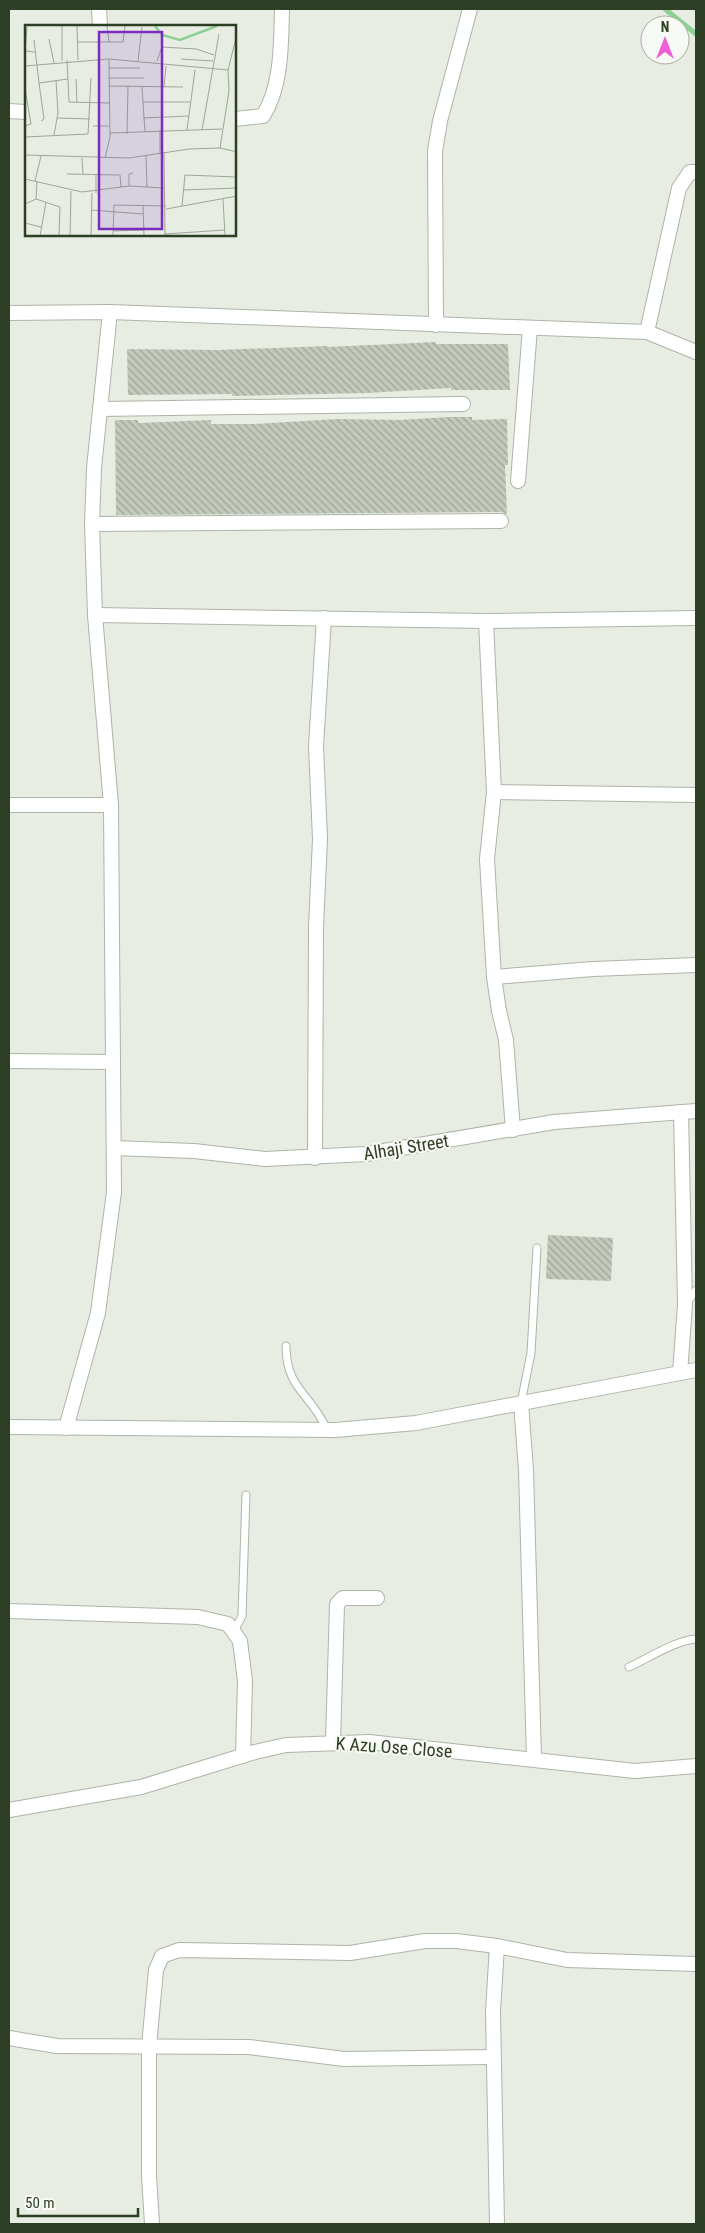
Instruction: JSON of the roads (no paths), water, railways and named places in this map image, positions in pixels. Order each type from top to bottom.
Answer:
[{"type":"street","points":[[98,9],[100,25]]},
{"type":"street","points":[[236,120],[263,116],[271,103],[281,48],[282,9]]},
{"type":"street","points":[[436,325],[435,151],[440,121],[470,9]]},
{"type":"street","points":[[9,111],[25,112]]},
{"type":"street","points":[[647,332],[679,188],[690,172],[696,172]]},
{"type":"street","points":[[66,1428],[98,1313],[114,1192],[111,804],[96,615],[92,524],[94,468],[110,312]]},
{"type":"street","points":[[9,313],[110,312],[647,332],[696,352]]},
{"type":"street","points":[[518,481],[530,328]]},
{"type":"street","points":[[100,410],[463,404]]},
{"type":"street","points":[[92,524],[501,521]]},
{"type":"street","points":[[96,615],[486,621],[696,618]]},
{"type":"street","points":[[315,1158],[316,927],[320,839],[316,746],[324,618]]},
{"type":"street","points":[[486,621],[494,792],[487,860],[494,977],[506,1040],[513,1130]]},
{"type":"street","points":[[494,792],[696,795]]},
{"type":"street","points":[[9,805],[111,804]]},
{"type":"street","points":[[494,977],[592,969],[696,965]]},
{"type":"street","points":[[9,1061],[114,1062]]},
{"type":"street","points":[[680,1373],[686,1305],[681,1112]]},
{"type":"street","name":"Alhaji Street","points":[[114,1148],[194,1151],[265,1159],[315,1158],[366,1154],[554,1122],[696,1112]]},
{"type":"street","points":[[9,1426],[327,1430],[416,1423],[696,1370]]},
{"type":"street","points":[[521,1403],[526,1470],[534,1759]]},
{"type":"street","points":[[333,1742],[335,1609],[337,1604],[344,1598],[377,1598]]},
{"type":"street","points":[[9,1611],[198,1617],[228,1624],[240,1641],[245,1681],[244,1756]]},
{"type":"street","name":"K Azu Ose Close","points":[[9,1810],[141,1787],[286,1745],[369,1742],[636,1770],[696,1766]]},
{"type":"street","points":[[152,2224],[149,2176],[149,2046],[156,1970],[162,1956],[179,1950],[350,1953],[432,1941],[456,1941],[497,1946],[567,1960],[696,1964]]},
{"type":"street","points":[[497,1946],[492,2011],[497,2224]]},
{"type":"street","points":[[9,2038],[57,2046],[249,2047],[344,2059],[493,2057]]},
{"type":"lane","points":[[521,1403],[531,1353],[537,1248]]},
{"type":"lane","points":[[686,1305],[696,1290]]},
{"type":"lane","points":[[286,1346],[286,1360],[291,1376],[295,1384],[321,1415],[327,1430]]},
{"type":"lane","points":[[233,1632],[242,1616],[246,1495]]},
{"type":"lane","points":[[628,1667],[668,1648],[696,1639]]},
{"type":"waterway","points":[[665,9],[696,34]]}]
